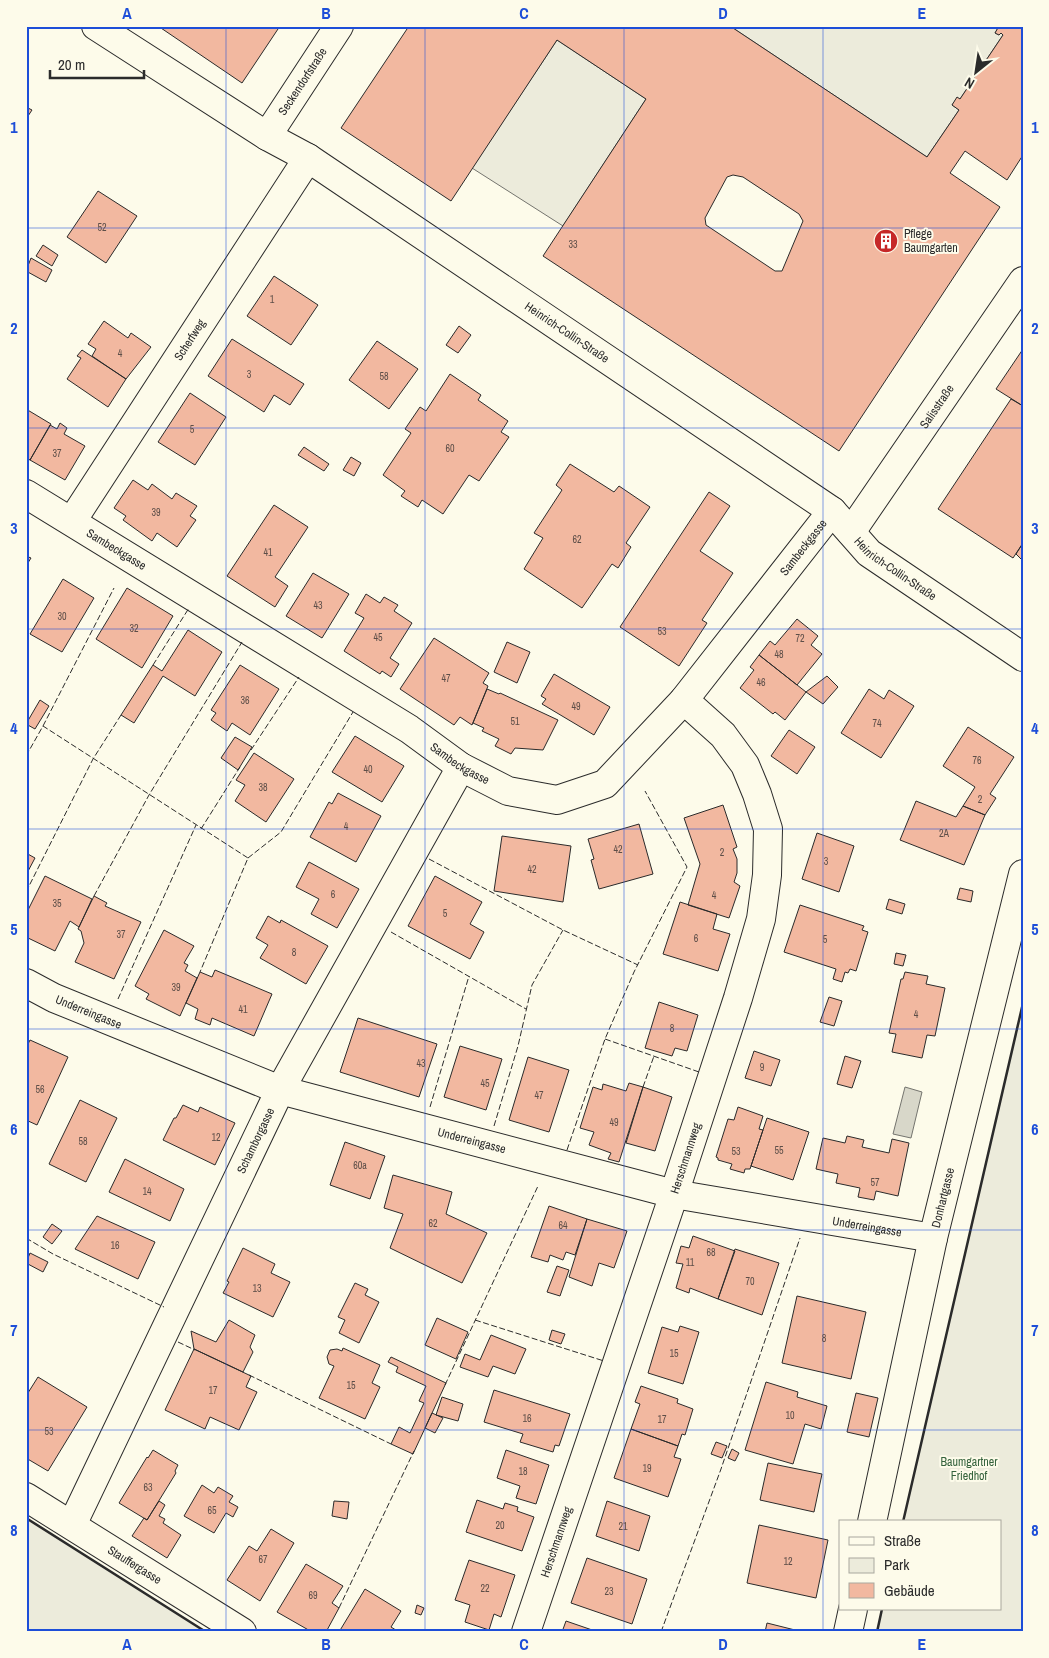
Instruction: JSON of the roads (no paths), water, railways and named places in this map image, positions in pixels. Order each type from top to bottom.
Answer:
[{"type":"street","name":"Heinrich-Collin-Straße","points":[[96,26],[267,136],[308,158],[832,511],[869,553],[1023,657]]},
{"type":"street","name":"Seckendorfstraße","points":[[267,136],[339,26]]},
{"type":"street","name":"Scherfweg","points":[[72,521],[308,158]]},
{"type":"street","name":"Salisstraße","points":[[852,532],[1023,281]]},
{"type":"street","name":"Sambeckgasse","points":[[26,494],[410,729],[461,767],[508,791],[557,800],[605,784],[684,700],[832,511]]},
{"type":"street","name":"Herschmannweg","points":[[526,1632],[674,1194],[741,989],[761,919],[767,875],[768,829],[746,765],[723,735],[684,700]]},
{"type":"street","name":"Schamborgasse","points":[[72,1525],[280,1090],[461,767]]},
{"type":"street","name":"Donhartgasse","points":[[872,1520],[933,1238],[1023,874]]},
{"type":"street","name":"Underreingasse","points":[[26,983],[54,998],[280,1090],[674,1194],[933,1238]]},
{"type":"street","name":"Stauffergasse","points":[[26,1497],[242,1632]]},
{"type":"street","points":[[848,1632],[853,1610]]},
{"type":"place","name":"Pflege Baumgarten","points":[[886,241]]},
{"type":"park label","name":"Baumgartner Friedhof","points":[[969,1469]]}]
